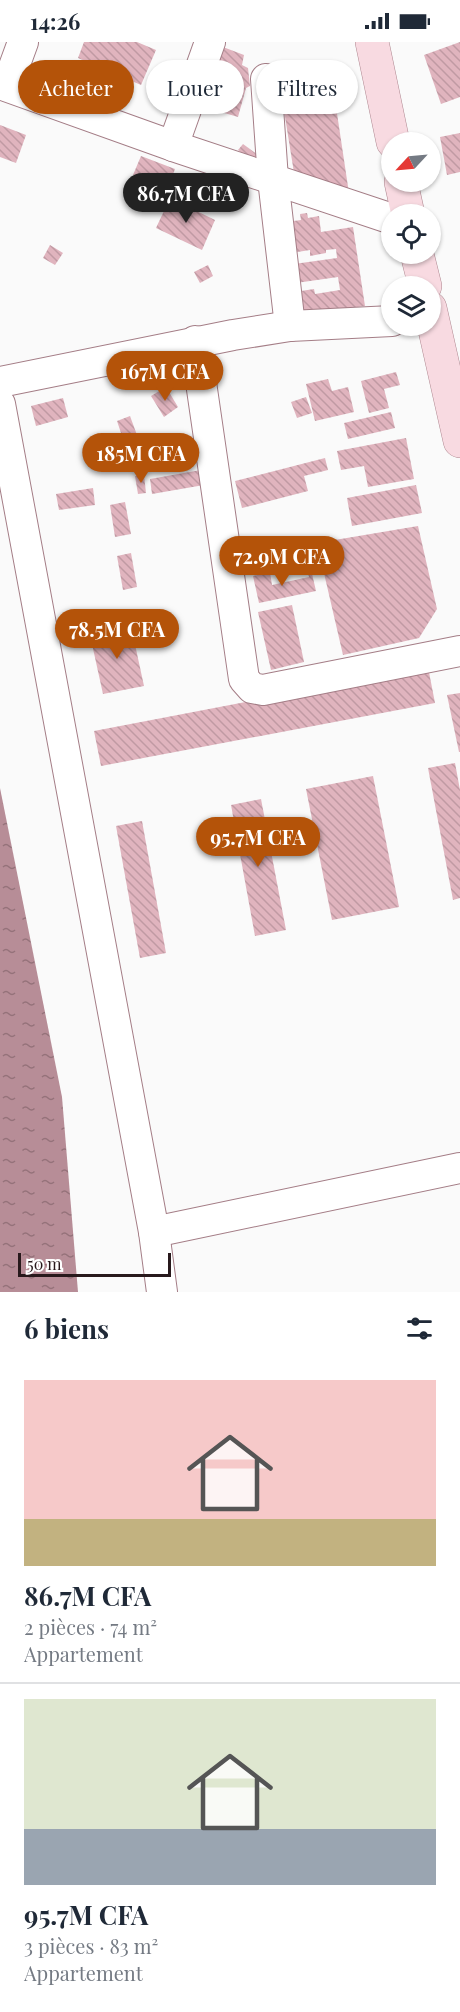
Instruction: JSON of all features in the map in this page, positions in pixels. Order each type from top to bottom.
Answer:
[{"type":"main road","points":[[372,42],[391,132]]},
{"type":"main road","points":[[436,336],[460,441]]},
{"type":"street","points":[[22,42],[4,85],[173,146],[381,215]]},
{"type":"street","points":[[173,146],[210,42]]},
{"type":"street","points":[[268,114],[273,179],[290,326]]},
{"type":"street","points":[[0,382],[195,342],[290,326],[381,322]]},
{"type":"street","points":[[195,342],[244,679],[252,688],[263,690],[460,651]]},
{"type":"street","points":[[0,404],[154,1232],[162,1292]]},
{"type":"street","points":[[154,1232],[460,1168]]},
{"type":"water","points":[[0,788],[62,1097],[78,1292],[0,1292]]},
{"type":"building","points":[[84,42],[137,42],[156,50],[152,60],[146,60],[146,73],[141,85],[134,82],[134,60],[83,60],[78,58]]},
{"type":"building","points":[[460,42],[460,97],[441,104],[424,55]]},
{"type":"building","points":[[223,47],[244,55],[243,60],[219,60]]},
{"type":"building","points":[[244,66],[248,68],[250,86],[246,88],[244,95]]},
{"type":"building","points":[[285,114],[337,114],[350,200],[295,179]]},
{"type":"building","points":[[0,125],[26,135],[16,163],[0,157]]},
{"type":"building","points":[[460,133],[460,172],[447,175],[441,137]]},
{"type":"building","points":[[243,144],[258,155],[253,162],[238,150]]},
{"type":"building","points":[[141,156],[175,169],[168,188],[133,175]]},
{"type":"building","points":[[170,198],[215,220],[202,250],[156,228]]},
{"type":"building","points":[[307,213],[308,218],[319,216],[321,232],[353,227],[365,306],[300,315],[301,291],[314,289],[315,294],[340,290],[338,277],[296,283],[294,264],[337,258],[336,249],[310,256],[310,250],[291,253],[286,222],[301,220],[300,214]]},
{"type":"building","points":[[50,245],[63,253],[55,265],[43,258]]},
{"type":"building","points":[[208,265],[213,276],[200,283],[194,272]]},
{"type":"building","points":[[396,372],[400,385],[384,389],[389,408],[369,413],[361,381]]},
{"type":"building","points":[[328,379],[332,391],[348,387],[354,412],[315,421],[306,384]]},
{"type":"building","points":[[166,387],[178,407],[164,417],[151,396]]},
{"type":"building","points":[[306,397],[312,413],[297,418],[291,402]]},
{"type":"building","points":[[63,398],[68,417],[36,426],[31,406]]},
{"type":"building","points":[[391,412],[395,428],[348,439],[344,423]]},
{"type":"building","points":[[130,416],[141,446],[127,451],[117,421]]},
{"type":"building","points":[[406,438],[414,479],[368,487],[364,466],[341,470],[337,451]]},
{"type":"building","points":[[325,458],[328,470],[304,476],[308,491],[242,508],[235,481]]},
{"type":"building","points":[[201,470],[204,485],[152,494],[150,479]]},
{"type":"building","points":[[144,475],[146,493],[138,494],[135,476]]},
{"type":"building","points":[[416,485],[422,513],[352,526],[347,498]]},
{"type":"building","points":[[93,488],[95,505],[59,510],[56,494]]},
{"type":"building","points":[[125,502],[131,534],[115,537],[110,505]]},
{"type":"building","points":[[418,526],[437,609],[419,638],[343,655],[317,543]]},
{"type":"building","points":[[131,553],[137,587],[123,590],[117,556]]},
{"type":"building","points":[[310,565],[316,591],[259,603],[253,576],[270,572],[272,585],[309,577],[306,566]]},
{"type":"building","points":[[292,605],[304,662],[271,670],[258,612]]},
{"type":"building","points":[[131,626],[144,686],[103,694],[90,635]]},
{"type":"building","points":[[428,667],[435,703],[101,766],[94,731]]},
{"type":"building","points":[[460,693],[460,752],[459,752],[447,695]]},
{"type":"building","points":[[455,763],[460,790],[460,898],[453,900],[428,768]]},
{"type":"building","points":[[373,776],[399,907],[332,920],[306,789]]},
{"type":"building","points":[[261,799],[286,930],[255,936],[231,805]]},
{"type":"building","points":[[142,821],[166,953],[140,958],[116,826]]}]
